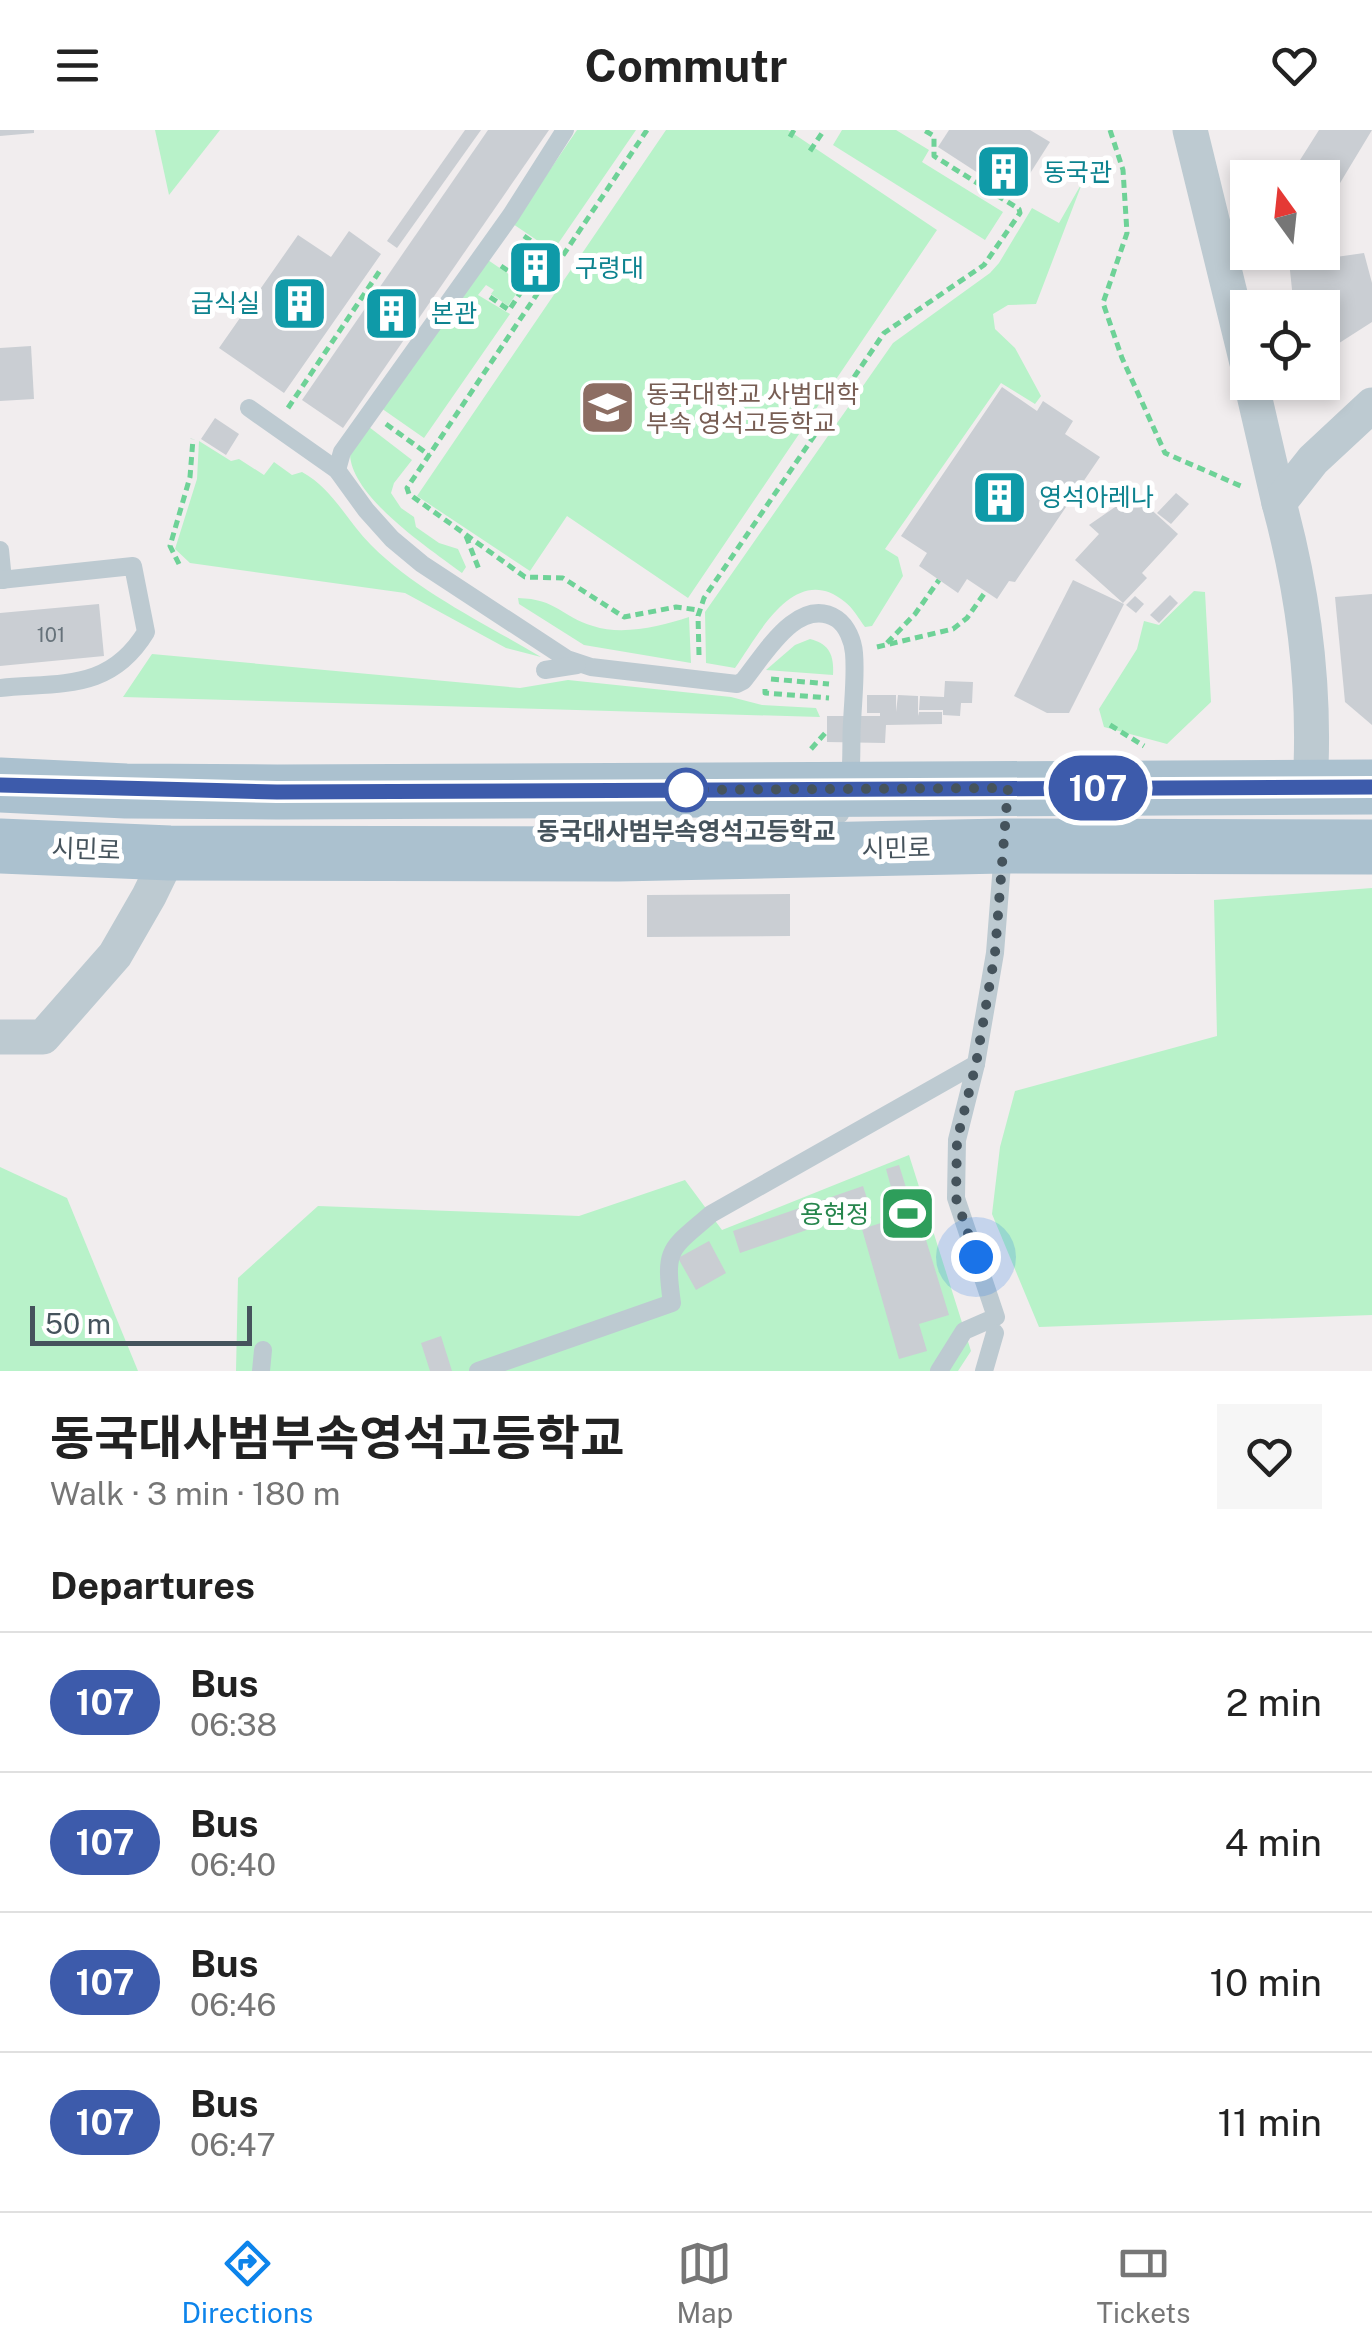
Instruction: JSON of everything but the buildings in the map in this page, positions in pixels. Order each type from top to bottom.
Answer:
[{"type":"main road","name":"시민로","points":[[0,785],[277,792],[848,788],[1006,817],[1372,847]]},
{"type":"main road","name":"시민로","points":[[0,846],[170,853],[618,854],[1310,787],[1372,787]]},
{"type":"street","points":[[1190,130],[1230,293]]},
{"type":"street","points":[[1255,400],[1295,561],[1304,620],[1313,736],[1310,787]]},
{"type":"street","points":[[1279,502],[1313,460],[1372,405]]},
{"type":"street","points":[[0,1037],[43,1037],[114,955],[170,853]]},
{"type":"lane","points":[[338,470],[342,452],[511,216],[565,130]]},
{"type":"lane","points":[[249,408],[338,470],[366,510],[422,564],[578,665]]},
{"type":"lane","points":[[0,550],[2,580],[133,566],[146,632],[132,654],[94,680],[0,688]]},
{"type":"lane","points":[[545,670],[578,665],[737,684],[792,624],[825,614],[844,626],[854,652],[848,788],[846,805],[835,818],[725,822],[618,854]]},
{"type":"lane","points":[[939,1371],[964,1331],[996,1317],[956,1198],[957,1140],[976,1064],[995,953],[1006,817]]},
{"type":"lane","points":[[478,1371],[672,1303],[666,1264],[677,1244],[711,1214],[976,1064]]},
{"type":"lane","points":[[984,1371],[995,1333]]},
{"type":"lane","points":[[261,1371],[263,1350]]},
{"type":"path","points":[[647,130],[407,488],[408,494],[526,577],[562,578],[624,617],[676,607],[699,610]]},
{"type":"path","points":[[790,137],[794,130]]},
{"type":"path","points":[[810,151],[824,130]]},
{"type":"path","points":[[699,663],[699,610],[884,333],[984,265],[1020,213],[934,156],[934,136],[924,130]]},
{"type":"path","points":[[1110,130],[1123,170],[1127,233],[1103,303],[1122,358],[1164,453],[1279,502]]},
{"type":"path","points":[[512,228],[559,260]]},
{"type":"path","points":[[490,258],[538,291]]},
{"type":"path","points":[[280,430],[298,391],[380,269]]},
{"type":"path","points":[[490,297],[509,310],[527,284]]},
{"type":"path","points":[[378,418],[429,455]]},
{"type":"path","points":[[179,564],[170,546],[190,477],[193,439]]},
{"type":"path","points":[[466,535],[486,589]]},
{"type":"path","points":[[884,645],[915,614],[939,580]]},
{"type":"path","points":[[854,652],[952,629],[967,618],[986,591]]},
{"type":"path","points":[[766,679],[830,683]]},
{"type":"path","points":[[765,693],[829,698]]},
{"type":"green space","points":[[155,130],[220,130],[169,195]]},
{"type":"green space","points":[[577,130],[636,130],[553,251],[513,224]]},
{"type":"green space","points":[[666,130],[788,130],[937,230],[688,598],[567,516],[530,571],[417,496]]},
{"type":"green space","points":[[842,130],[896,130],[929,150],[922,162],[1003,212],[985,240],[833,145]]},
{"type":"green space","points":[[1083,181],[1036,304],[1008,305],[993,314],[995,329],[1015,348],[1041,396],[1035,404],[1001,383],[885,549],[898,557],[903,576],[872,626],[865,627],[845,602],[827,592],[810,590],[780,607],[735,668],[706,663],[705,612],[893,343],[990,273],[1032,208],[1059,223]]},
{"type":"green space","points":[[485,258],[523,284],[508,306],[491,294],[494,290],[486,285],[478,295],[510,314],[424,438],[381,408]]},
{"type":"green space","points":[[369,427],[412,460],[391,493],[401,508],[414,517],[416,527],[439,543],[458,549],[466,567],[462,573],[394,521],[363,487],[350,454]]},
{"type":"green space","points":[[199,441],[264,475],[274,462],[292,475],[302,472],[331,496],[371,545],[409,578],[541,657],[506,648],[405,593],[190,563],[175,549],[197,479]]},
{"type":"green space","points":[[1194,591],[1205,592],[1211,702],[1167,744],[1104,727],[1099,709],[1137,649],[1144,621],[1159,625]]},
{"type":"green space","points":[[518,598],[551,605],[605,629],[642,629],[689,617],[691,663],[584,645],[519,604]]},
{"type":"green space","points":[[810,639],[829,652],[833,675],[766,670],[795,645]]},
{"type":"green space","points":[[152,654],[520,688],[568,680],[731,697],[762,705],[816,708],[820,717],[123,697]]},
{"type":"green space","points":[[1372,888],[1372,1315],[1039,1327],[992,1214],[1000,1147],[1015,1091],[1217,1036],[1214,900]]},
{"type":"green space","points":[[909,1155],[971,1351],[958,1371],[236,1371],[238,1278],[318,1206],[579,1216],[685,1180],[722,1230]]},
{"type":"green space","points":[[0,1167],[67,1198],[138,1371],[0,1371]]},
{"type":"bus line","name":"107","points":[[0,785],[277,792],[1372,787]]},
{"type":"place","name":"동국관","points":[[1004,172]]},
{"type":"place","name":"구령대","points":[[536,268]]},
{"type":"place","name":"급식실","points":[[299,303]]},
{"type":"place","name":"본관","points":[[392,313]]},
{"type":"place","name":"동국대학교 사범대학 부속 영석고등학교","points":[[607,408]]},
{"type":"place","name":"영석아레나","points":[[1000,497]]},
{"type":"place","name":"동국대사범부속영석고등학교","points":[[686,790]]},
{"type":"place","name":"용현정","points":[[908,1214]]},
{"type":"route","points":[[686,790],[677,790],[1008,788],[995,953],[976,1064],[957,1140],[956,1198],[976,1257]]}]
